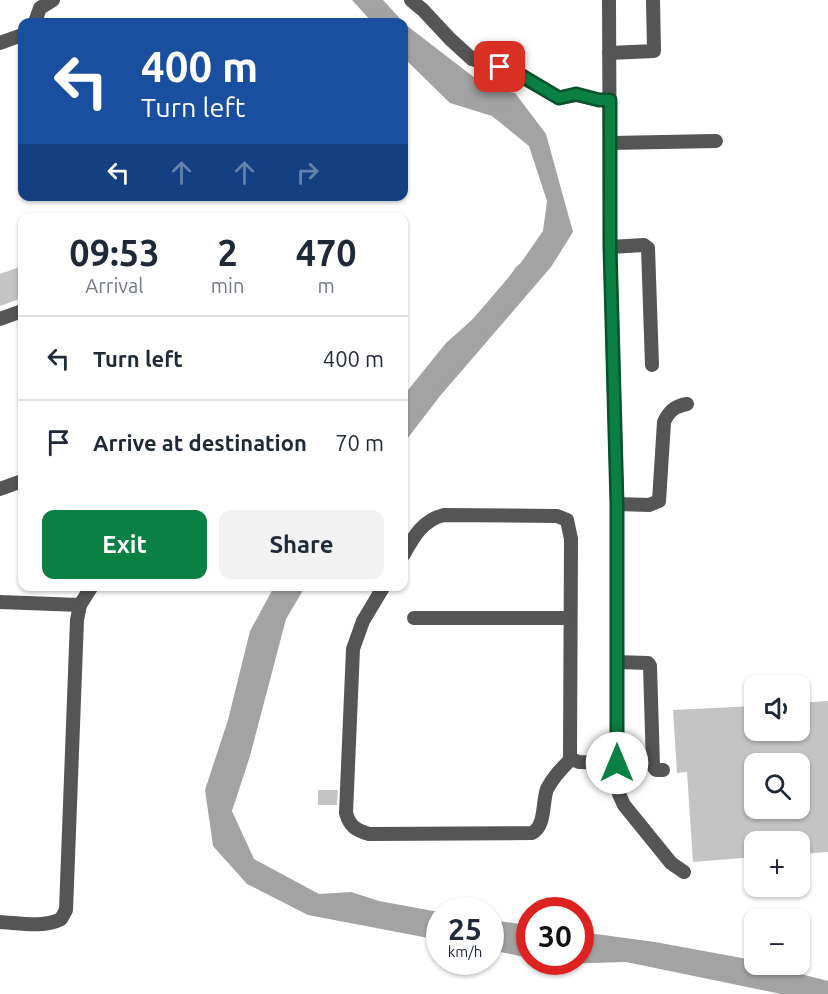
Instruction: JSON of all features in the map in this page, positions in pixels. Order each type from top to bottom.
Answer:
[{"type":"street","points":[[36,18],[40,8],[53,0]]},
{"type":"street","points":[[411,0],[472,59],[512,70],[559,98],[576,94],[599,100],[610,100]]},
{"type":"street","points":[[609,0],[610,247],[617,504],[619,794],[624,805],[671,863],[684,872]]},
{"type":"street","points":[[609,53],[654,51],[653,0]]},
{"type":"street","points":[[0,43],[18,36]]},
{"type":"street","points":[[610,143],[716,141]]},
{"type":"street","points":[[610,247],[644,244],[648,248],[652,365]]},
{"type":"street","points":[[0,319],[18,312]]},
{"type":"street","points":[[617,504],[649,505],[659,501],[664,422],[671,411],[687,404]]},
{"type":"street","points":[[0,489],[18,482]]},
{"type":"street","points":[[408,548],[419,530],[434,517],[444,515],[561,517],[567,520],[571,531],[569,751],[572,759],[579,762],[617,763]]},
{"type":"street","points":[[0,922],[42,924],[53,922],[62,919],[66,910],[77,620],[80,605],[89,591]]},
{"type":"street","points":[[381,591],[363,621],[353,649],[346,813],[348,822],[353,828],[369,834],[532,833],[539,826],[547,790],[553,778],[572,759]]},
{"type":"street","points":[[0,602],[80,605]]},
{"type":"street","points":[[414,618],[570,618]]},
{"type":"street","points":[[617,662],[648,663],[650,666],[653,766],[656,770],[663,770]]},
{"type":"shaded area","points":[[352,0],[383,0],[399,18],[368,18]]},
{"type":"shaded area","points":[[408,27],[488,88],[515,93],[546,134],[573,232],[551,267],[440,396],[408,438],[408,390],[446,343],[473,319],[520,264],[543,231],[547,201],[529,146],[492,116],[450,103],[408,62]]},
{"type":"shaded area","points":[[272,591],[303,591],[286,619],[250,756],[232,811],[254,859],[319,894],[351,892],[379,901],[426,910],[426,938],[308,915],[247,884],[213,846],[205,790],[228,720],[250,631]]},
{"type":"shaded area","points":[[504,922],[516,923],[516,955],[504,953]]},
{"type":"shaded area","points":[[594,934],[744,958],[744,975],[805,975],[828,981],[828,994],[781,994],[626,962],[594,963]]},
{"type":"building","points":[[18,267],[18,299],[0,306],[0,274]]},
{"type":"building","points":[[828,701],[828,852],[810,853],[810,831],[744,831],[744,858],[693,862],[687,772],[677,773],[673,710],[744,706],[744,741],[810,741],[810,702]]},
{"type":"building","points":[[318,790],[338,790],[337,805],[318,805]]},
{"type":"waterway","points":[[408,407],[509,294],[524,273]]},
{"type":"waterway","points":[[738,969],[828,993]]},
{"type":"route","points":[[500,67],[512,70],[559,98],[576,94],[599,100],[610,100],[610,247],[617,504],[617,763]]}]
